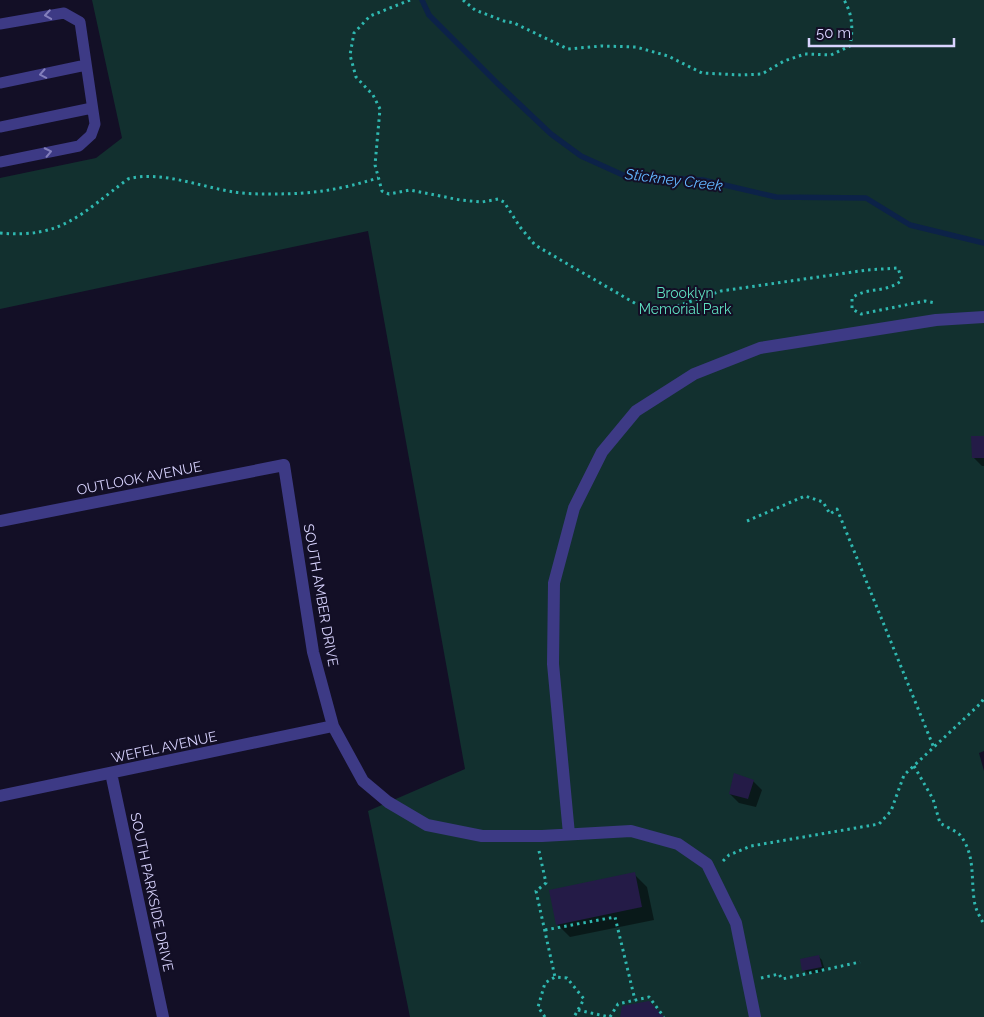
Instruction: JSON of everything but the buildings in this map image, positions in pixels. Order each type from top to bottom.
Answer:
[{"type":"street","points":[[570,834],[553,664],[554,583],[574,508],[602,452],[636,411],[694,374],[760,348],[948,319],[984,317]]},
{"type":"street","name":"OUTLOOK AVENUE","points":[[0,521],[284,465]]},
{"type":"street","name":"SOUTH AMBER DRIVE","points":[[284,465],[313,652],[334,726],[364,781],[388,802],[427,825],[482,836],[536,836]]},
{"type":"street","name":"WEFEL AVENUE","points":[[0,796],[334,726]]},
{"type":"street","name":"SOUTH PARKSIDE DRIVE","points":[[111,773],[163,1017]]},
{"type":"street","points":[[536,836],[631,831],[678,844],[707,864],[736,923],[755,1017]]},
{"type":"lane","points":[[0,24],[64,13],[80,22],[95,124],[91,135],[79,146],[0,162]]},
{"type":"lane","points":[[0,83],[86,65]]},
{"type":"lane","points":[[0,127],[92,108]]},
{"type":"path","points":[[410,0],[370,16],[354,33],[350,55],[356,77],[373,95],[380,110],[375,165],[382,191],[389,194],[410,190],[460,200],[482,202],[498,199],[504,202],[520,227],[535,245],[638,306],[674,307],[721,291],[867,270],[898,268],[902,280],[894,287],[859,293],[852,298],[852,309],[861,314],[925,301],[940,304],[945,308],[948,319]]},
{"type":"path","points":[[463,0],[475,10],[514,23],[568,49],[601,46],[636,47],[668,56],[702,74],[741,75],[762,74],[784,61],[805,54],[831,55],[850,46],[853,31],[844,0]]},
{"type":"path","points":[[0,233],[32,234],[63,224],[79,217],[128,179],[135,177],[168,179],[248,194],[308,194],[378,178]]},
{"type":"path","points":[[747,521],[805,496],[823,502],[830,514],[837,509],[934,748]]},
{"type":"path","points":[[710,870],[729,855],[750,846],[879,824],[891,811],[904,775],[981,703],[984,698]]},
{"type":"path","points":[[914,766],[933,799],[940,823],[958,834],[968,848],[972,863],[974,900],[977,912],[984,924]]},
{"type":"path","points":[[536,836],[546,883],[536,891],[555,977]]},
{"type":"path","points":[[544,930],[615,916],[635,1000]]},
{"type":"path","points":[[748,980],[780,974],[782,978],[860,962]]},
{"type":"path","points":[[543,1016],[538,1007],[544,983],[555,977],[568,978],[584,999],[574,1017]]},
{"type":"path","points":[[578,1010],[609,1017],[618,1004],[649,997],[664,1017]]},
{"type":"green space","name":"Brooklyn Memorial Park","points":[[92,0],[984,0],[984,751],[979,753],[984,771],[984,1017],[410,1017],[368,811],[465,769],[368,231],[0,309],[0,178],[96,158],[122,138]]},
{"type":"waterway","name":"Stickney Creek","points":[[422,0],[429,15],[551,134],[581,156],[623,175],[703,180],[776,197],[866,198],[910,225],[984,243]]}]
